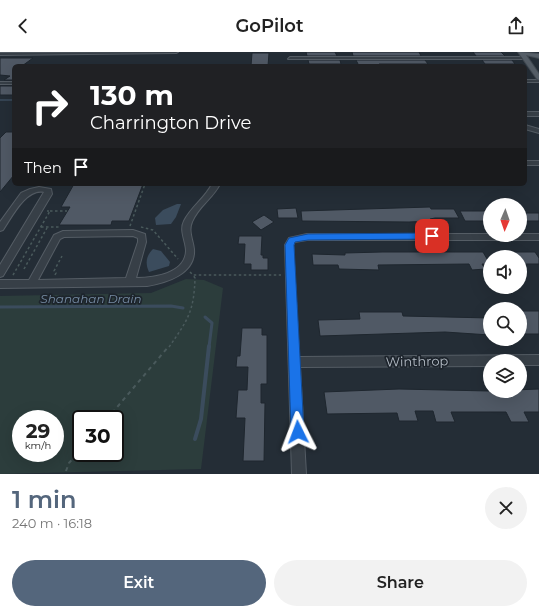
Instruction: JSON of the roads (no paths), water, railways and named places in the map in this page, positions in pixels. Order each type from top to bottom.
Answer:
[{"type":"main road","points":[[526,64],[522,54],[539,56]]},
{"type":"main road","points":[[527,67],[539,78]]},
{"type":"street","points":[[0,54],[176,52]]},
{"type":"street","points":[[289,52],[290,60],[477,57],[506,52]]},
{"type":"street","points":[[429,52],[433,58]]},
{"type":"street","points":[[460,52],[459,53],[463,57]]},
{"type":"street","points":[[469,52],[477,57]]},
{"type":"street","points":[[490,54],[495,60],[522,54]]},
{"type":"street","points":[[527,81],[539,81]]},
{"type":"street","points":[[0,83],[12,83]]},
{"type":"street","points":[[527,114],[539,114]]},
{"type":"street","points":[[527,128],[539,131]]},
{"type":"street","points":[[527,163],[539,163]]},
{"type":"street","points":[[0,284],[130,282],[160,280],[172,276],[189,259],[190,252],[187,223],[193,213],[215,186]]},
{"type":"street","points":[[0,228],[24,195],[38,189],[48,191],[48,194],[0,273]]},
{"type":"street","points":[[31,284],[57,237],[63,234],[133,233],[142,236],[142,242],[130,282]]},
{"type":"street","points":[[299,474],[289,245],[292,240],[308,237],[539,237]]},
{"type":"street","name":"Winthrop","points":[[294,362],[539,360]]},
{"type":"water","points":[[177,204],[181,204],[176,217],[171,224],[156,225],[155,218],[163,210]]},
{"type":"water","points":[[153,249],[161,251],[170,262],[169,266],[149,272],[147,260]]},
{"type":"waterway","points":[[0,100],[12,100]]},
{"type":"waterway","name":"Shanahan Drain","points":[[0,307],[171,306],[183,308]]},
{"type":"waterway","name":"Shanahan Drain","points":[[205,317],[212,323],[209,347]]},
{"type":"waterway","name":"Shanahan Drain","points":[[195,439],[201,419],[209,346]]}]
